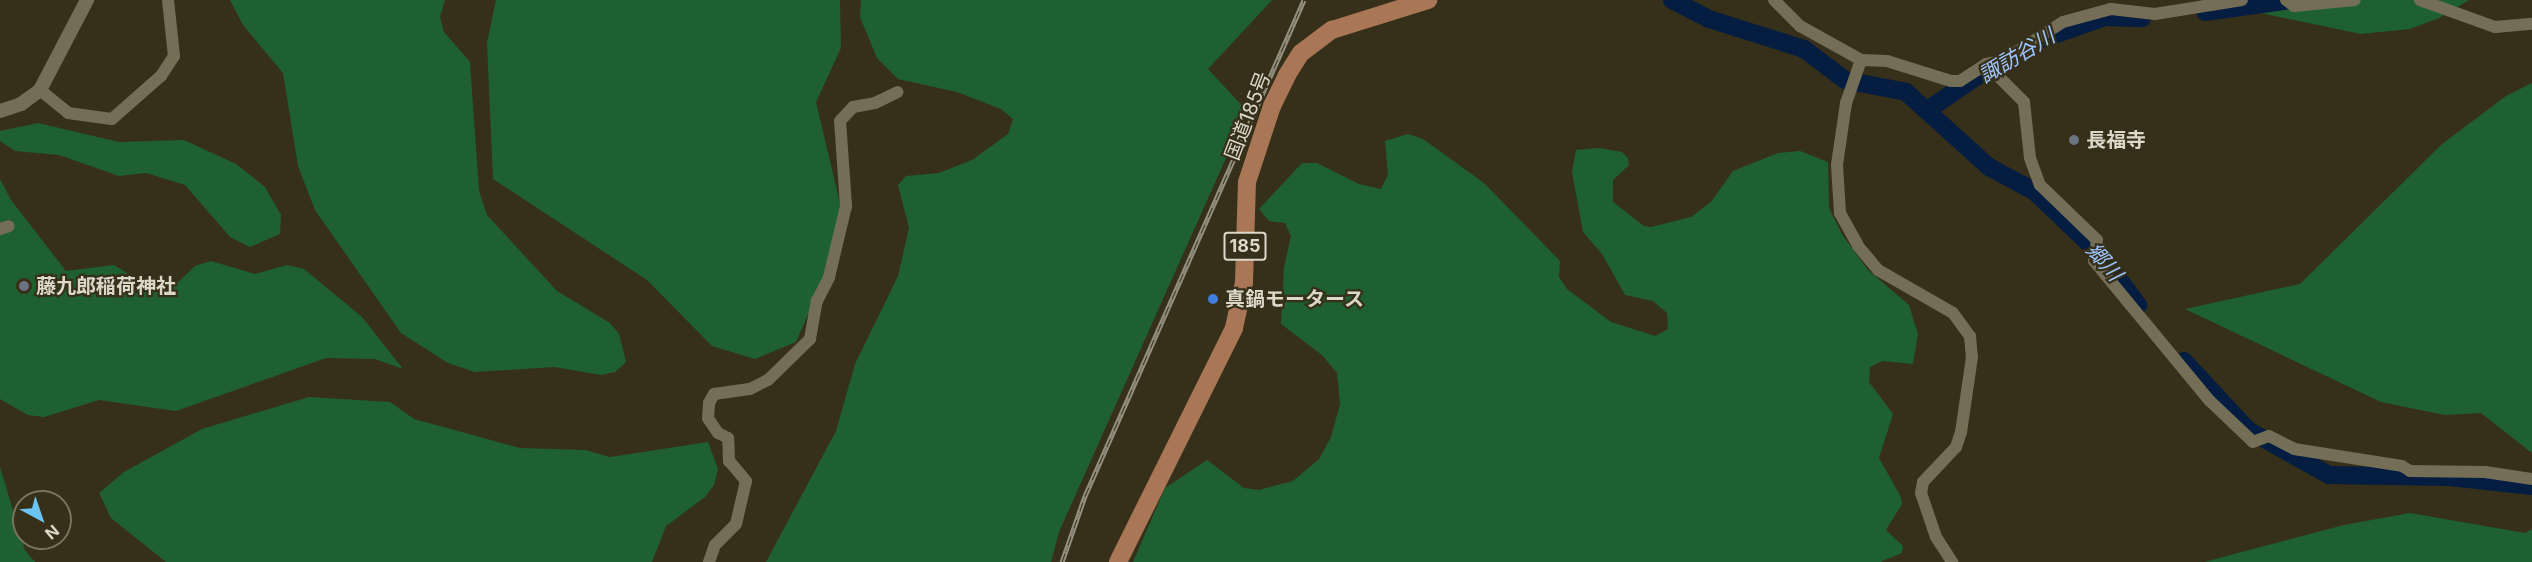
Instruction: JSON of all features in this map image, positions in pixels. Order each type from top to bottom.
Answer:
[{"type":"highway","name":"国道185号","points":[[1118,562],[1234,328],[1244,282],[1247,182],[1272,106],[1287,75],[1301,53],[1332,30],[1428,0]]},
{"type":"street","points":[[0,111],[21,104],[40,90],[87,0]]},
{"type":"street","points":[[40,90],[68,113],[112,119],[161,76],[174,56],[168,0]]},
{"type":"street","points":[[1774,0],[1800,26],[1861,60],[1887,61],[1951,81],[1960,81],[1990,68],[2063,22],[2111,9],[2155,14],[2242,0]]},
{"type":"street","points":[[2288,2],[2355,0]]},
{"type":"street","points":[[2420,0],[2495,27],[2532,24]]},
{"type":"street","points":[[1861,60],[1850,89],[1837,165],[1837,192],[1846,226],[1878,270],[1953,312],[1970,336],[1972,357],[1961,432],[1956,447],[1923,482],[1922,493],[1936,537],[1952,562]]},
{"type":"street","points":[[1990,68],[2024,102],[2030,158],[2040,185],[2097,240],[2094,261],[2210,401],[2253,442],[2263,441],[2269,436],[2295,449],[2402,466],[2410,471],[2485,472],[2532,480]]},
{"type":"street","points":[[710,562],[716,545],[736,524],[746,481],[729,461],[728,438],[718,433],[708,417],[709,403],[714,394],[750,389],[768,380],[810,339],[817,301],[830,276],[846,206],[840,121],[853,107],[875,104],[898,92]]},
{"type":"green space","points":[[230,0],[445,0],[440,17],[444,32],[470,62],[479,191],[487,215],[557,291],[610,323],[619,334],[626,362],[615,372],[601,375],[555,367],[475,372],[448,363],[401,333],[315,210],[298,166],[283,73],[243,25]]},
{"type":"green space","points":[[496,0],[840,0],[841,48],[816,102],[842,212],[820,287],[796,342],[755,359],[712,346],[647,280],[493,179],[487,43]]},
{"type":"green space","points":[[861,0],[1272,0],[1208,69],[1247,111],[1059,532],[1051,562],[766,562],[836,431],[855,364],[898,276],[909,228],[898,185],[906,176],[939,173],[972,160],[1008,134],[1013,119],[1001,109],[957,92],[898,79],[877,58],[860,17]]},
{"type":"green space","points":[[2198,0],[2469,0],[2439,18],[2410,29],[2361,34]]},
{"type":"green space","points":[[2532,83],[2532,453],[2481,413],[2445,415],[2381,402],[2185,309],[2300,284],[2442,144],[2506,96]]},
{"type":"green space","points":[[38,123],[119,142],[184,140],[236,164],[265,187],[281,215],[280,234],[250,247],[230,237],[185,185],[146,173],[119,176],[59,155],[15,151],[0,141],[0,131]]},
{"type":"green space","points":[[1408,134],[1423,139],[1484,183],[1560,261],[1559,277],[1567,289],[1611,322],[1655,336],[1668,329],[1667,313],[1653,301],[1625,295],[1602,254],[1583,232],[1572,172],[1576,150],[1599,148],[1622,152],[1628,158],[1629,165],[1613,180],[1613,202],[1644,226],[1651,227],[1691,217],[1711,202],[1733,171],[1778,153],[1800,151],[1828,162],[1829,208],[1843,236],[1868,270],[1909,305],[1918,334],[1913,364],[1883,361],[1870,367],[1869,382],[1893,414],[1879,458],[1901,497],[1902,504],[1886,530],[1903,546],[1902,553],[1880,562],[1133,562],[1165,488],[1207,460],[1244,488],[1259,490],[1293,481],[1319,459],[1331,437],[1340,404],[1337,373],[1322,355],[1281,324],[1284,267],[1291,236],[1285,223],[1269,221],[1259,209],[1302,163],[1317,163],[1359,184],[1381,189],[1388,175],[1385,141]]},
{"type":"green space","points":[[0,179],[11,200],[66,271],[114,265],[155,290],[172,288],[195,266],[211,261],[255,274],[287,265],[304,269],[362,317],[403,369],[375,359],[326,358],[176,411],[99,400],[44,417],[28,415],[0,399]]},
{"type":"green space","points":[[309,397],[390,402],[414,419],[520,448],[585,450],[610,457],[708,442],[718,469],[714,485],[705,497],[666,526],[652,562],[166,562],[111,518],[99,493],[124,472],[202,429]]},
{"type":"green space","points":[[0,467],[12,507],[12,550],[25,550],[35,562],[0,562]]},
{"type":"green space","points":[[2410,513],[2525,533],[2532,529],[2532,562],[2204,562],[2344,525]]},
{"type":"waterway","name":"郷川","points":[[1672,0],[1709,19],[1804,49],[1845,80],[1906,92],[1989,167],[2034,191],[2100,254],[2138,305]]},
{"type":"waterway","name":"諏訪谷川","points":[[2205,12],[2290,0]]},
{"type":"waterway","name":"諏訪谷川","points":[[2042,39],[2106,17],[2142,18]]},
{"type":"waterway","name":"諏訪谷川","points":[[1929,109],[1979,75],[2007,62]]},
{"type":"waterway","name":"郷川","points":[[2184,361],[2248,430],[2329,475],[2450,477],[2532,486]]},
{"type":"railway","points":[[1062,562],[1085,496],[1304,0]]},
{"type":"place","name":"長福寺","points":[[2074,140]]},
{"type":"place","name":"藤九郎稲荷神社","points":[[24,286]]},
{"type":"place","name":"真鍋モータース","points":[[1213,299]]}]
